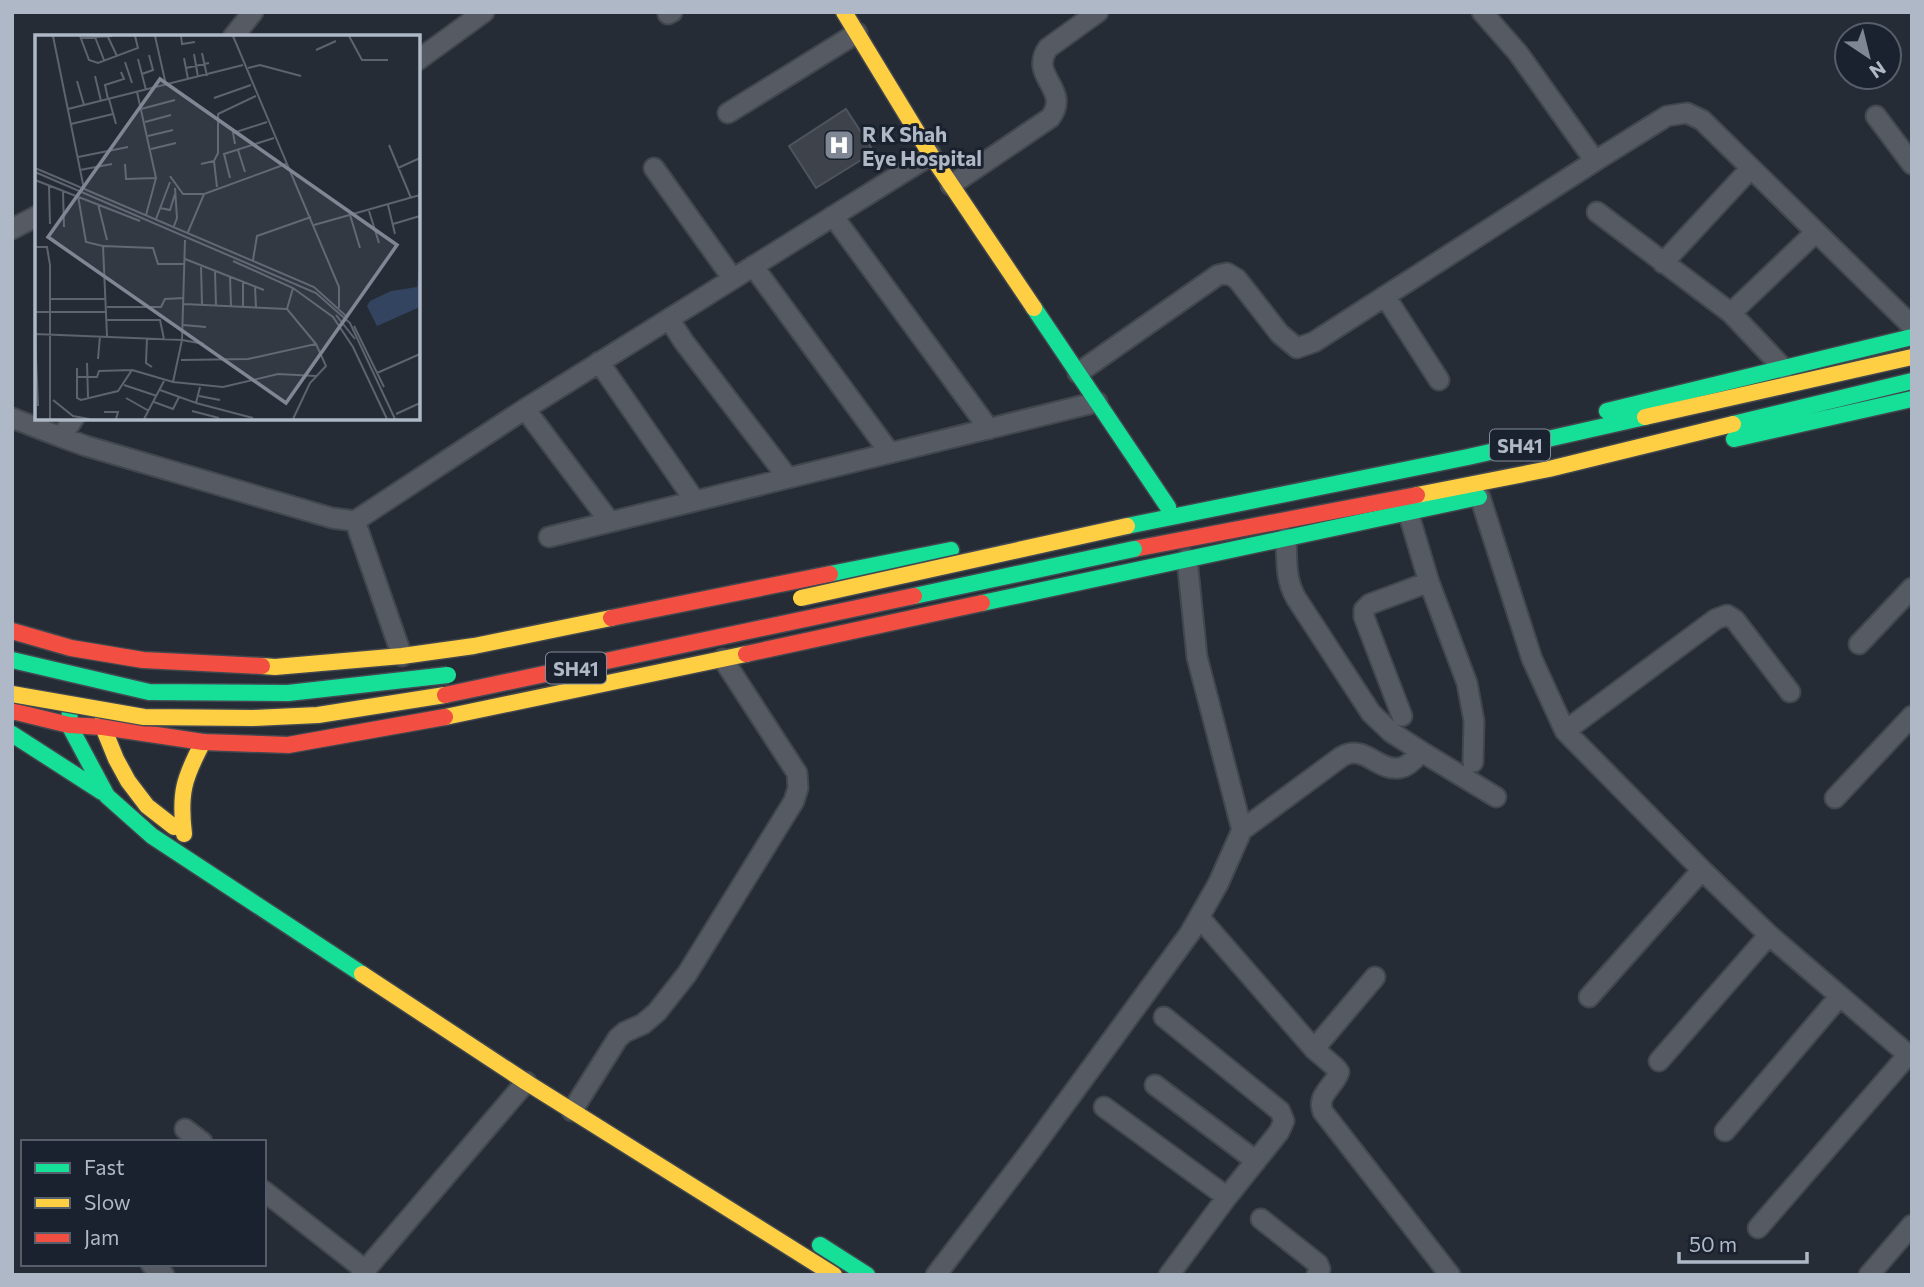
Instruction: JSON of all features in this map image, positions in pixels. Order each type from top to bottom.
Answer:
[{"type":"street","points":[[235,35],[253,12]]},
{"type":"street","points":[[420,59],[484,12]]},
{"type":"street","points":[[844,12],[931,155],[1168,507]]},
{"type":"street","points":[[951,185],[1050,118],[1058,101],[1041,64],[1042,56],[1048,48],[1098,12]]},
{"type":"street","points":[[1482,12],[1518,53],[1595,161]]},
{"type":"street","points":[[728,113],[857,33]]},
{"type":"street","points":[[1078,373],[1218,275],[1227,273],[1237,279],[1280,334],[1297,348],[1314,342],[1667,116],[1688,113],[1702,120],[1912,326]]},
{"type":"street","points":[[1876,116],[1912,164]]},
{"type":"street","points":[[12,418],[99,450],[355,522],[598,362],[931,155]]},
{"type":"street","points":[[654,168],[733,279]]},
{"type":"street","points":[[1663,262],[1751,168]]},
{"type":"street","points":[[1597,212],[1731,313],[1784,369]]},
{"type":"street","points":[[833,216],[989,429]]},
{"type":"street","points":[[12,229],[35,217]]},
{"type":"street","points":[[1731,313],[1816,232]]},
{"type":"street","points":[[753,266],[890,453]]},
{"type":"street","points":[[1385,296],[1439,380]]},
{"type":"street","points":[[669,319],[788,478]]},
{"type":"street","points":[[12,631],[71,648],[143,660],[275,667],[402,656],[488,643],[1460,446],[1912,337]]},
{"type":"street","name":"SH41","points":[[788,601],[1128,526],[1468,457],[1912,357]]},
{"type":"street","points":[[598,362],[695,501]]},
{"type":"street","name":"SH41","points":[[12,694],[144,717],[253,718],[318,715],[481,688],[1134,549],[1549,468],[1912,381]]},
{"type":"street","points":[[12,711],[69,725],[103,727],[203,742],[288,745],[469,713],[723,659],[1480,497],[1912,399]]},
{"type":"street","points":[[549,537],[1097,402]]},
{"type":"street","points":[[525,409],[610,522]]},
{"type":"street","points":[[61,437],[73,420]]},
{"type":"street","points":[[1480,497],[1532,660],[1565,730],[1769,935],[1910,1057],[1758,1228]]},
{"type":"street","points":[[1408,512],[1429,582],[1470,694],[1474,721],[1473,762]]},
{"type":"street","points":[[355,522],[402,656]]},
{"type":"street","points":[[1286,538],[1289,586],[1371,713],[1391,732],[1496,797]]},
{"type":"street","points":[[1187,559],[1197,657],[1242,830]]},
{"type":"street","points":[[1402,716],[1364,617],[1364,610],[1370,604],[1429,582]]},
{"type":"street","points":[[1859,644],[1912,588]]},
{"type":"street","points":[[1565,730],[1716,620],[1727,615],[1735,620],[1790,692]]},
{"type":"street","points":[[71,648],[69,725],[107,796]]},
{"type":"street","points":[[103,653],[103,727],[116,759],[147,806],[188,836],[181,793],[187,772],[203,742]]},
{"type":"street","points":[[579,1099],[618,1038],[643,1024],[657,1012],[687,974],[794,801],[798,788],[797,773],[791,761],[723,659]]},
{"type":"street","points":[[12,660],[149,692],[288,692],[463,673]]},
{"type":"street","points":[[1835,799],[1912,716]]},
{"type":"street","points":[[12,734],[107,796],[152,836],[526,1082],[579,1099],[834,1275]]},
{"type":"street","points":[[936,1275],[1190,933],[1218,884],[1242,830],[1348,753],[1355,752],[1399,768],[1407,765],[1422,752]]},
{"type":"street","points":[[1589,997],[1702,870]]},
{"type":"street","points":[[1199,917],[1314,1049],[1339,1072],[1337,1079],[1321,1099],[1323,1112],[1450,1275]]},
{"type":"street","points":[[1658,1061],[1769,935]]},
{"type":"street","points":[[1314,1049],[1374,977]]},
{"type":"street","points":[[1725,1131],[1840,996]]},
{"type":"street","points":[[1164,1017],[1280,1111],[1284,1118],[1279,1132],[1169,1275]]},
{"type":"street","points":[[266,1193],[363,1273],[526,1082]]},
{"type":"street","points":[[1155,1085],[1256,1161]]},
{"type":"street","points":[[1104,1107],[1227,1197]]},
{"type":"street","points":[[185,1129],[199,1140]]},
{"type":"street","points":[[1261,1219],[1318,1264],[1320,1269],[1317,1275]]},
{"type":"street","points":[[1869,1275],[1912,1226]]},
{"type":"street","points":[[810,1239],[867,1275]]},
{"type":"building","points":[[846,109],[874,152],[816,188],[789,146]]},
{"type":"traffic: fast","points":[[1034,308],[1168,507]]},
{"type":"traffic: fast","points":[[1607,411],[1912,337]]},
{"type":"traffic: fast","points":[[1733,424],[1912,381]]},
{"type":"traffic: fast","points":[[1734,439],[1912,399]]},
{"type":"traffic: fast","points":[[1127,526],[1468,457],[1645,417]]},
{"type":"traffic: fast","points":[[982,603],[1479,497]]},
{"type":"traffic: fast","points":[[914,596],[1134,549]]},
{"type":"traffic: fast","points":[[830,574],[951,550]]},
{"type":"traffic: fast","points":[[12,660],[149,692],[288,693],[448,675]]},
{"type":"traffic: fast","points":[[70,709],[69,725],[107,796],[152,836],[362,974]]},
{"type":"traffic: fast","points":[[12,734],[102,792]]},
{"type":"traffic: fast","points":[[820,1245],[867,1275]]},
{"type":"traffic: slow","points":[[844,12],[931,155],[1034,308]]},
{"type":"traffic: slow","points":[[1645,417],[1912,357]]},
{"type":"traffic: slow","points":[[1417,495],[1549,469],[1733,424]]},
{"type":"traffic: slow","points":[[801,598],[1127,526]]},
{"type":"traffic: slow","points":[[262,666],[402,656],[474,646],[611,618]]},
{"type":"traffic: slow","points":[[445,717],[746,654]]},
{"type":"traffic: slow","points":[[12,694],[144,717],[253,718],[318,715],[445,695]]},
{"type":"traffic: slow","points":[[103,711],[103,727],[128,781],[147,806],[174,827]]},
{"type":"traffic: slow","points":[[184,834],[184,786],[203,742]]},
{"type":"traffic: slow","points":[[362,974],[526,1082],[834,1275]]},
{"type":"traffic: jam","points":[[1134,549],[1417,495]]},
{"type":"traffic: jam","points":[[611,618],[830,574]]},
{"type":"traffic: jam","points":[[445,695],[914,596]]},
{"type":"traffic: jam","points":[[746,654],[982,603]]},
{"type":"traffic: jam","points":[[12,631],[71,648],[143,660],[262,666]]},
{"type":"traffic: jam","points":[[12,711],[69,725],[103,727],[203,742],[288,745],[445,717]]},
{"type":"place","name":"R K Shah Eye Hospital","points":[[839,145]]}]
